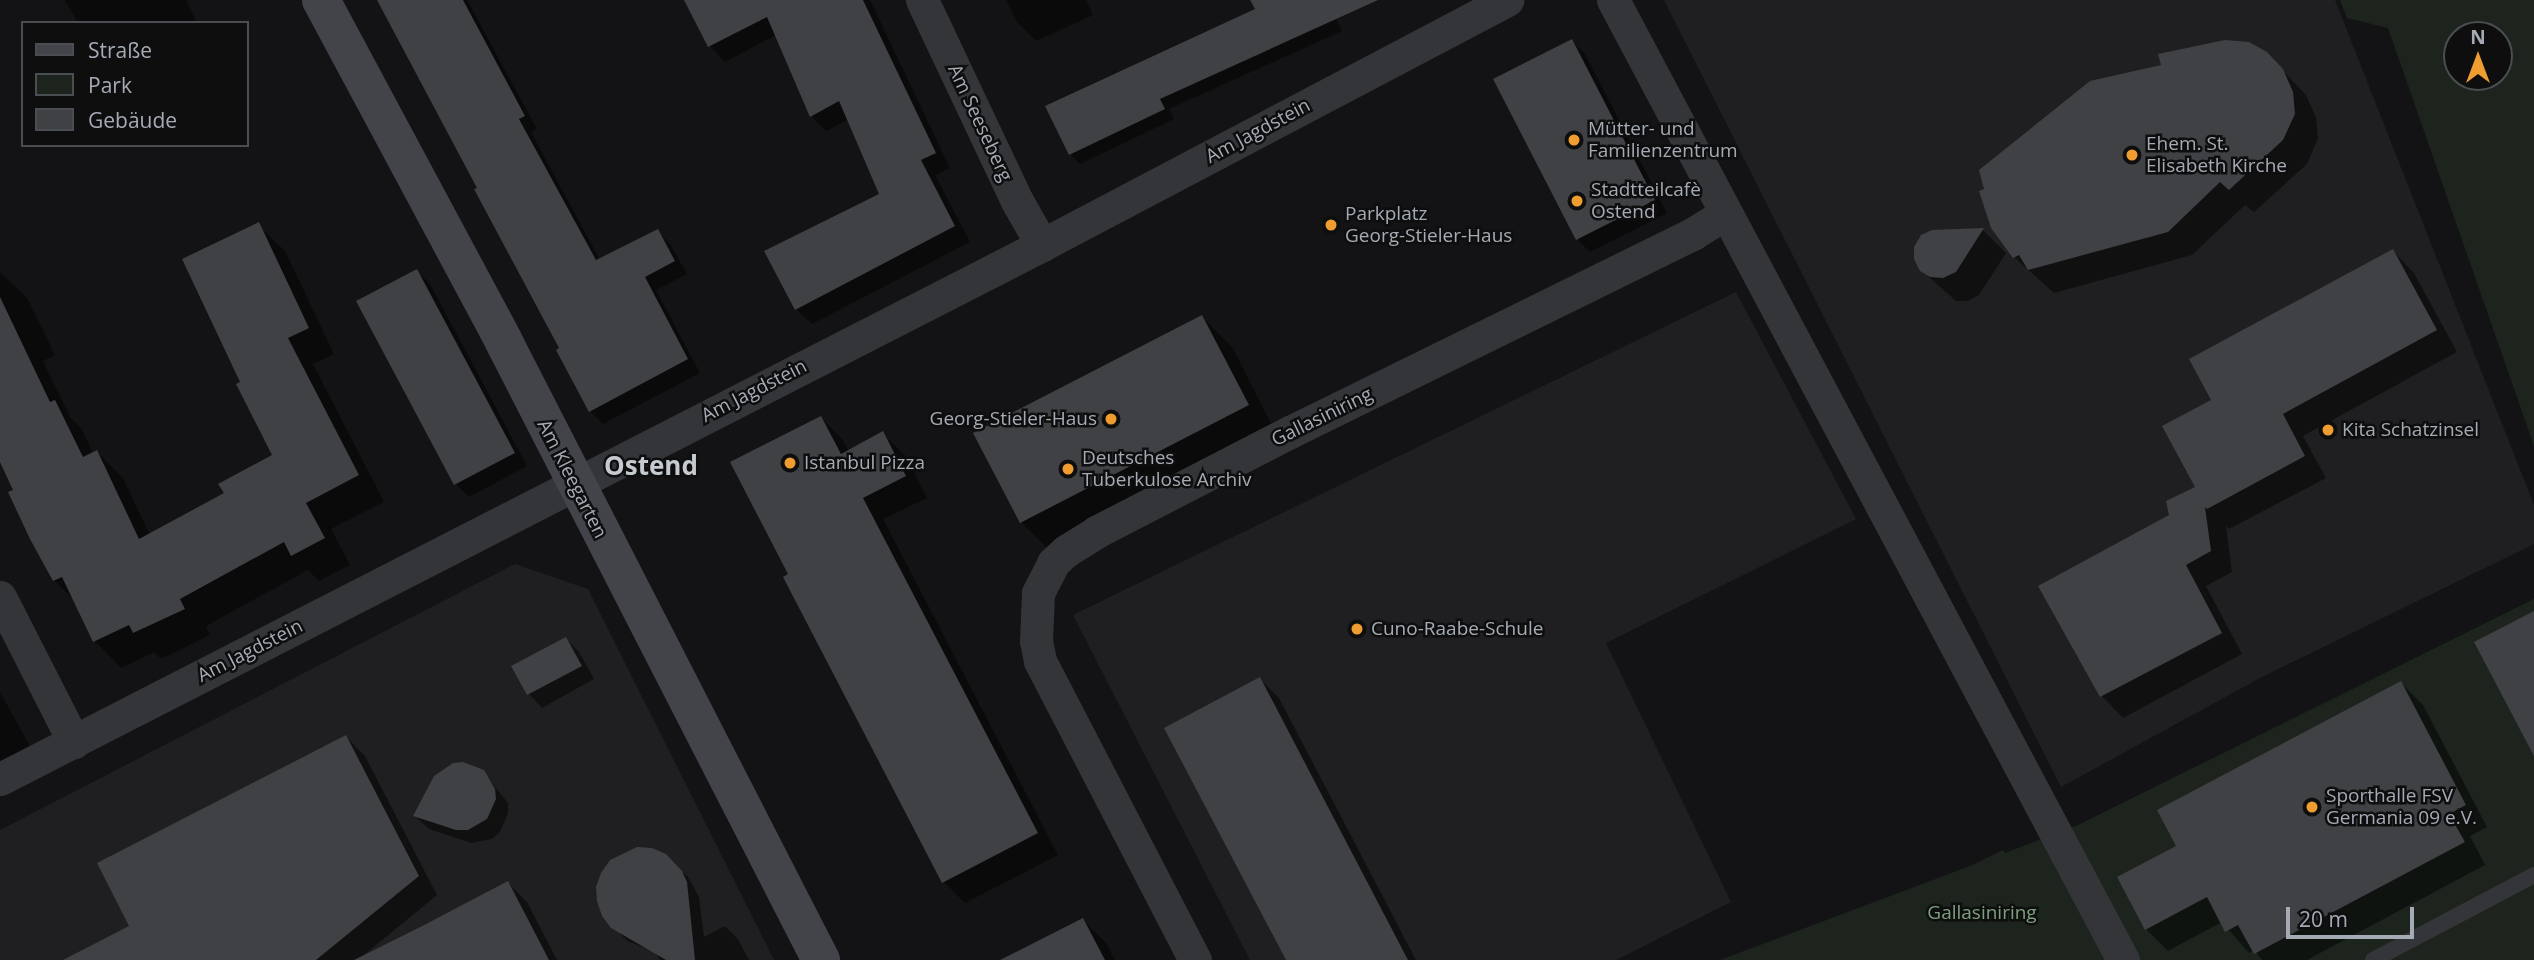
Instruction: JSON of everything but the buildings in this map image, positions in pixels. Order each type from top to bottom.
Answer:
[{"type":"street","name":"Am Kleegarten","points":[[321,0],[503,340],[574,484],[821,960]]},
{"type":"street","name":"Am Seeseberg","points":[[922,0],[1017,201],[1042,245]]},
{"type":"street","name":"Am Jagdstein","points":[[0,779],[1042,245],[1507,0]]},
{"type":"street","points":[[1614,1],[2123,960]]},
{"type":"street","name":"Gallasiniring","points":[[1195,960],[1040,662],[1036,630],[1038,593],[1054,563],[1066,551],[1108,526],[1290,432],[1694,233],[1725,214]]},
{"type":"street","points":[[0,597],[74,742]]},
{"type":"lane","points":[[2373,960],[2534,876]]},
{"type":"shaded area","points":[[1664,0],[2335,0],[2534,505],[2534,544],[2262,677],[2061,787]]},
{"type":"shaded area","name":"Cuno-Raabe-Schule","points":[[1736,292],[1856,519],[1606,643],[1731,902],[1616,960],[1250,960],[1073,615]]},
{"type":"shaded area","points":[[515,564],[588,589],[774,960],[0,960],[0,830]]},
{"type":"green space","points":[[2340,0],[2534,0],[2534,446],[2388,28],[2347,18]]},
{"type":"green space","points":[[2534,599],[2534,960],[1720,960],[1970,866],[2003,850],[2005,853],[2078,825]]},
{"type":"place","name":"Mütter- und Familienzentrum","points":[[1574,140]]},
{"type":"place","name":"Ehem. St. Elisabeth Kirche","points":[[2132,155]]},
{"type":"place","name":"Stadtteilcafè Ostend","points":[[1577,201]]},
{"type":"place","name":"Parkplatz Georg-Stieler-Haus","points":[[1331,225]]},
{"type":"place","name":"Georg-Stieler-Haus","points":[[1111,419]]},
{"type":"place","name":"Kita Schatzinsel","points":[[2328,430]]},
{"type":"place","name":"Istanbul Pizza","points":[[790,463]]},
{"type":"place","name":"Deutsches Tuberkulose Archiv","points":[[1068,469]]},
{"type":"place","name":"Cuno-Raabe-Schule","points":[[1357,629]]},
{"type":"place","name":"Sporthalle FSV Germania 09 e.V.","points":[[2312,807]]},
{"type":"district","name":"Ostend","points":[[651,466]]}]
